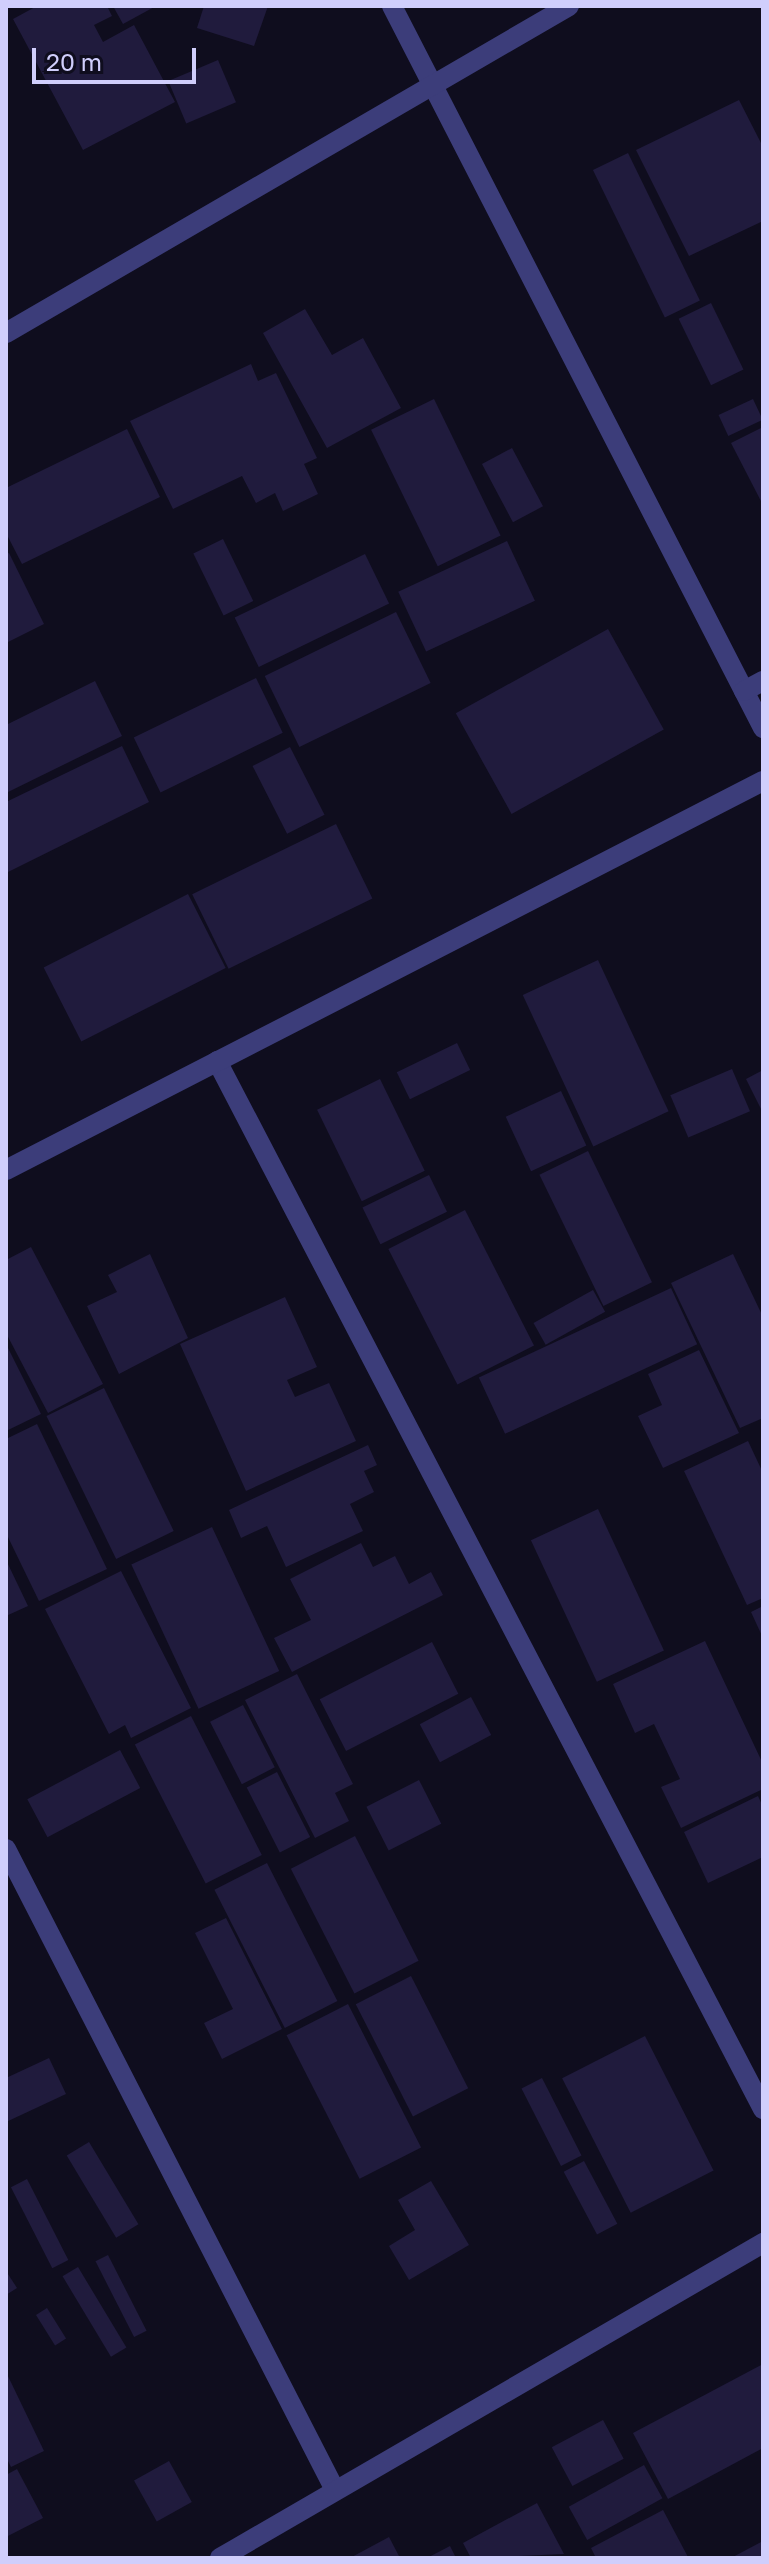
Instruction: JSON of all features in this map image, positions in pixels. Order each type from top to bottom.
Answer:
[{"type":"street","points":[[392,6],[763,728]]},
{"type":"street","points":[[6,333],[569,6]]},
{"type":"street","points":[[744,691],[763,681]]},
{"type":"street","points":[[6,1170],[763,781]]},
{"type":"street","points":[[217,1061],[763,2109]]},
{"type":"street","points":[[6,1849],[335,2490]]},
{"type":"street","points":[[220,2558],[763,2243]]},
{"type":"building","points":[[37,6],[107,6],[112,16],[94,25],[103,42],[134,25],[175,102],[83,150],[13,19]]},
{"type":"building","points":[[113,6],[156,6],[123,24]]},
{"type":"building","points":[[204,6],[268,6],[254,46],[197,28]]},
{"type":"building","points":[[218,60],[236,102],[186,123],[168,81]]},
{"type":"building","points":[[739,100],[763,147],[763,221],[689,256],[636,150]]},
{"type":"building","points":[[628,153],[700,300],[665,317],[593,170]]},
{"type":"building","points":[[711,303],[743,370],[711,385],[679,319]]},
{"type":"building","points":[[305,309],[332,355],[363,338],[401,408],[327,448],[263,333]]},
{"type":"building","points":[[251,364],[258,381],[276,373],[317,458],[304,464],[318,494],[283,511],[275,493],[256,503],[242,476],[173,509],[130,421]]},
{"type":"building","points":[[434,399],[501,536],[438,566],[371,430]]},
{"type":"building","points":[[753,399],[763,420],[728,436],[719,415]]},
{"type":"building","points":[[763,427],[763,505],[731,443]]},
{"type":"building","points":[[127,429],[160,497],[22,564],[6,533],[6,488]]},
{"type":"building","points":[[512,448],[543,506],[513,522],[482,464]]},
{"type":"building","points":[[223,539],[253,601],[224,615],[193,553]]},
{"type":"building","points":[[507,541],[535,601],[426,652],[398,592]]},
{"type":"building","points":[[9,553],[44,624],[6,643],[6,554]]},
{"type":"building","points":[[365,554],[389,603],[259,667],[235,618]]},
{"type":"building","points":[[396,612],[431,683],[299,747],[265,676]]},
{"type":"building","points":[[608,629],[664,730],[512,814],[456,713]]},
{"type":"building","points":[[256,678],[283,733],[161,792],[134,738]]},
{"type":"building","points":[[95,681],[122,736],[6,793],[6,725]]},
{"type":"building","points":[[122,746],[149,802],[6,873],[6,802]]},
{"type":"building","points":[[290,747],[325,815],[287,834],[253,766]]},
{"type":"building","points":[[336,824],[372,899],[229,969],[192,894]]},
{"type":"building","points":[[188,894],[226,968],[81,1042],[44,968]]},
{"type":"building","points":[[598,960],[669,1111],[593,1146],[523,995]]},
{"type":"building","points":[[457,1043],[470,1070],[410,1099],[397,1072]]},
{"type":"building","points":[[732,1069],[750,1111],[688,1138],[670,1095]]},
{"type":"building","points":[[763,1070],[763,1113],[746,1079]]},
{"type":"building","points":[[380,1079],[425,1171],[362,1201],[317,1110]]},
{"type":"building","points":[[561,1091],[586,1145],[531,1171],[506,1117]]},
{"type":"building","points":[[588,1151],[652,1282],[603,1306],[539,1175]]},
{"type":"building","points":[[429,1175],[447,1212],[380,1244],[362,1207]]},
{"type":"building","points":[[465,1210],[534,1345],[457,1384],[388,1249]]},
{"type":"building","points":[[31,1247],[103,1384],[48,1413],[6,1333],[6,1260]]},
{"type":"building","points":[[150,1254],[188,1338],[119,1374],[87,1306],[117,1292],[108,1275]]},
{"type":"building","points":[[733,1254],[763,1317],[763,1418],[740,1428],[671,1283]]},
{"type":"building","points":[[671,1288],[697,1344],[505,1434],[479,1378]]},
{"type":"building","points":[[593,1290],[605,1312],[546,1345],[534,1323]]},
{"type":"building","points":[[285,1297],[317,1367],[287,1380],[295,1397],[329,1383],[356,1441],[246,1491],[180,1344]]},
{"type":"building","points":[[6,1344],[41,1414],[6,1431]]},
{"type":"building","points":[[699,1350],[739,1433],[663,1468],[638,1416],[662,1405],[648,1374]]},
{"type":"building","points":[[104,1388],[174,1531],[116,1559],[46,1416]]},
{"type":"building","points":[[37,1424],[107,1569],[39,1601],[6,1533],[6,1439]]},
{"type":"building","points":[[748,1441],[763,1473],[763,1598],[747,1605],[684,1471]]},
{"type":"building","points":[[368,1445],[377,1465],[364,1471],[374,1492],[350,1504],[363,1531],[286,1567],[267,1526],[241,1538],[229,1510]]},
{"type":"building","points":[[598,1509],[664,1650],[597,1682],[531,1540]]},
{"type":"building","points":[[212,1527],[279,1671],[199,1709],[131,1565]]},
{"type":"building","points":[[361,1543],[373,1567],[395,1556],[409,1584],[431,1572],[443,1595],[292,1672],[274,1638],[311,1620],[290,1579]]},
{"type":"building","points":[[6,1560],[28,1606],[6,1616]]},
{"type":"building","points":[[121,1571],[191,1708],[131,1738],[125,1725],[109,1734],[45,1609]]},
{"type":"building","points":[[763,1606],[763,1638],[751,1612]]},
{"type":"building","points":[[705,1641],[763,1764],[763,1789],[681,1828],[661,1787],[680,1779],[654,1724],[635,1733],[613,1684]]},
{"type":"building","points":[[432,1642],[458,1694],[346,1751],[320,1699]]},
{"type":"building","points":[[297,1674],[353,1784],[335,1793],[349,1821],[315,1838],[245,1700]]},
{"type":"building","points":[[471,1697],[491,1735],[440,1762],[420,1724]]},
{"type":"building","points":[[243,1705],[275,1767],[242,1784],[210,1722]]},
{"type":"building","points":[[191,1716],[262,1855],[206,1884],[135,1745]]},
{"type":"building","points":[[120,1750],[140,1788],[47,1837],[27,1799]]},
{"type":"building","points":[[277,1772],[310,1837],[280,1852],[247,1787]]},
{"type":"building","points":[[419,1780],[441,1824],[389,1850],[366,1807]]},
{"type":"building","points":[[758,1796],[763,1807],[763,1857],[708,1883],[684,1832]]},
{"type":"building","points":[[355,1836],[419,1961],[354,1993],[291,1869]]},
{"type":"building","points":[[267,1863],[337,2001],[285,2028],[214,1890]]},
{"type":"building","points":[[226,1918],[282,2029],[222,2059],[204,2023],[233,2009],[195,1933]]},
{"type":"building","points":[[411,1976],[468,2088],[413,2116],[356,2004]]},
{"type":"building","points":[[348,2004],[421,2147],[360,2179],[287,2035]]},
{"type":"building","points":[[645,2036],[714,2171],[631,2213],[562,2078]]},
{"type":"building","points":[[49,2058],[66,2094],[6,2122],[6,2078]]},
{"type":"building","points":[[542,2078],[581,2156],[561,2166],[522,2088]]},
{"type":"building","points":[[89,2142],[138,2224],[116,2238],[67,2155]]},
{"type":"building","points":[[584,2161],[617,2224],[597,2234],[564,2172]]},
{"type":"building","points":[[27,2179],[68,2260],[52,2268],[11,2187]]},
{"type":"building","points":[[431,2181],[469,2245],[409,2280],[389,2246],[415,2230],[398,2200]]},
{"type":"building","points":[[108,2255],[147,2331],[134,2337],[96,2261]]},
{"type":"building","points":[[78,2267],[126,2348],[111,2357],[63,2276]]},
{"type":"building","points":[[6,2271],[17,2288],[6,2295]]},
{"type":"building","points":[[47,2308],[66,2339],[55,2345],[36,2315]]},
{"type":"building","points":[[763,2364],[763,2448],[668,2499],[633,2433]]},
{"type":"building","points":[[6,2372],[44,2451],[11,2467],[6,2457]]},
{"type":"building","points":[[603,2420],[624,2459],[572,2486],[552,2447]]},
{"type":"building","points":[[169,2461],[192,2502],[157,2521],[134,2480]]},
{"type":"building","points":[[644,2465],[662,2498],[587,2540],[569,2507]]},
{"type":"building","points":[[17,2469],[43,2518],[6,2537],[6,2475]]},
{"type":"building","points":[[537,2503],[564,2554],[471,2558],[463,2543]]},
{"type":"building","points":[[663,2510],[688,2557],[596,2558],[591,2548]]},
{"type":"building","points":[[389,2537],[400,2558],[350,2558]]},
{"type":"building","points":[[763,2541],[763,2558],[731,2558]]},
{"type":"building","points":[[450,2546],[456,2558],[427,2558]]}]
